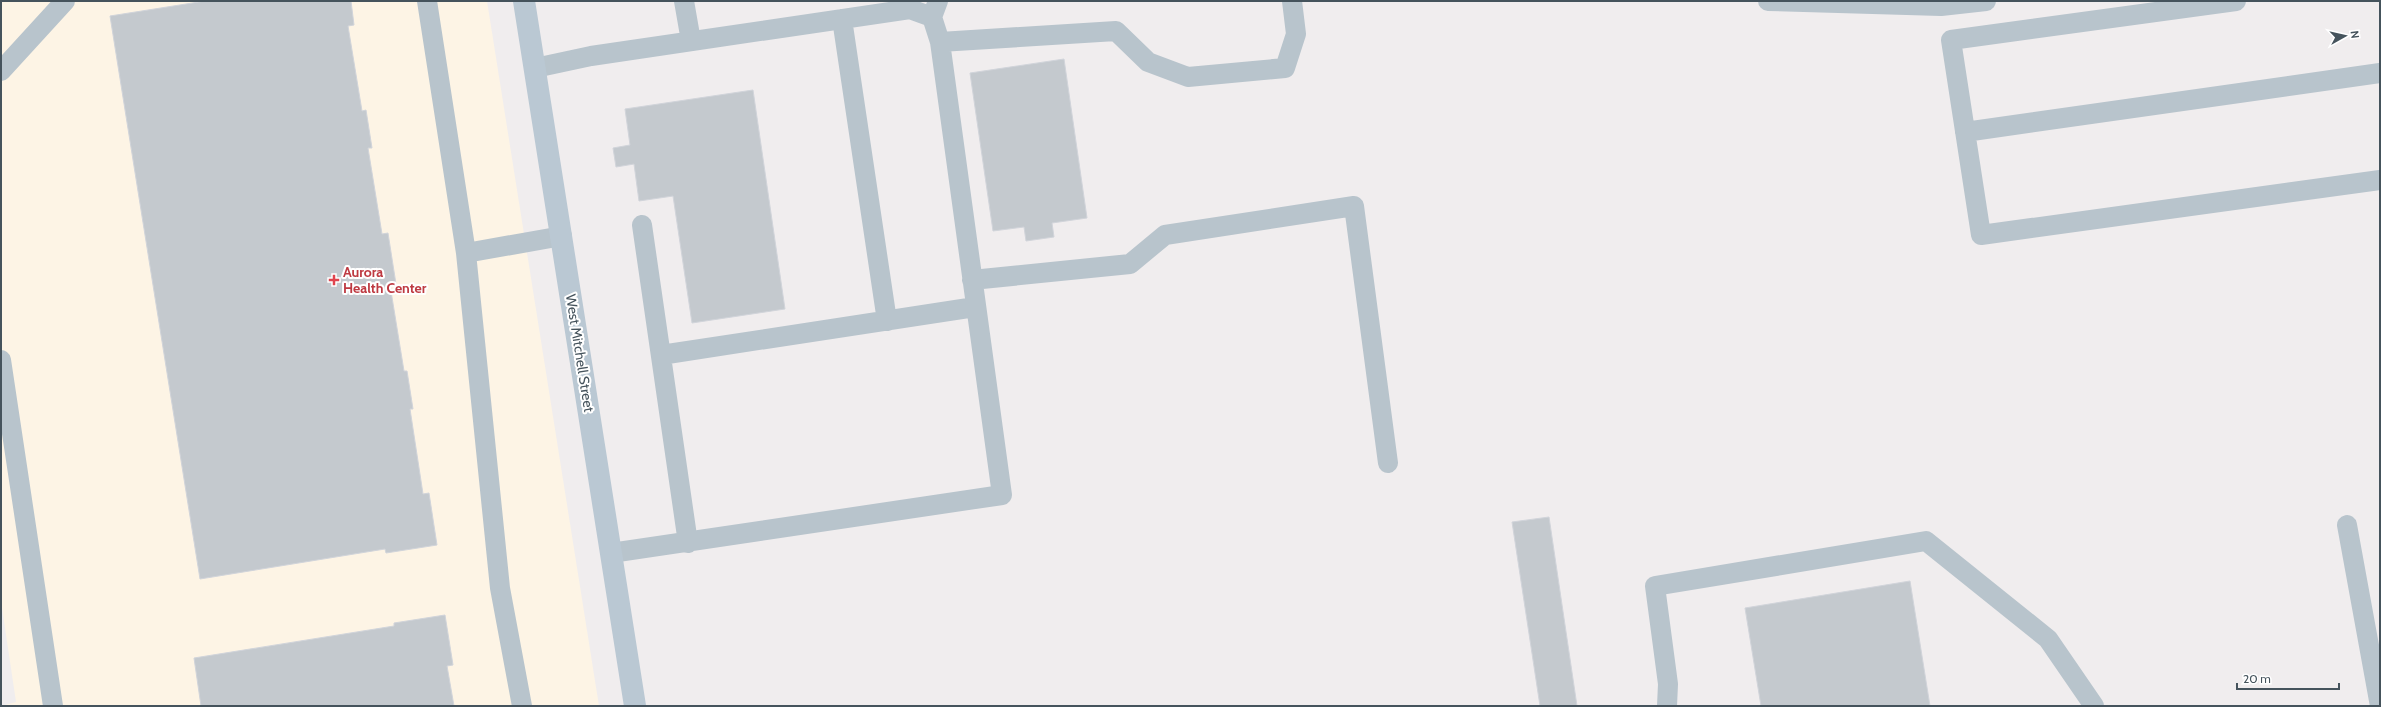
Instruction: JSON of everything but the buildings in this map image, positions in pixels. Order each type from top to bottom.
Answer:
[{"type":"street","name":"West Mitchell Street","points":[[524,1],[635,706]]},
{"type":"lane","points":[[1,71],[65,1]]},
{"type":"lane","points":[[427,1],[466,253],[500,588],[522,706]]},
{"type":"lane","points":[[684,1],[691,41]]},
{"type":"lane","points":[[940,42],[1116,31],[1148,62],[1188,77],[1285,68],[1296,34],[1292,1]]},
{"type":"lane","points":[[1768,1],[1941,6],[1986,1]]},
{"type":"lane","points":[[2236,1],[1951,40],[1981,235],[2380,180]]},
{"type":"lane","points":[[535,68],[591,56],[691,41],[910,9],[935,9],[1002,496],[688,543],[611,553]]},
{"type":"lane","points":[[842,19],[887,321]]},
{"type":"lane","points":[[1965,132],[2380,73]]},
{"type":"lane","points":[[972,280],[1130,264],[1165,235],[1354,206],[1388,463]]},
{"type":"lane","points":[[642,225],[688,543]]},
{"type":"lane","points":[[466,253],[562,236]]},
{"type":"lane","points":[[661,355],[975,307]]},
{"type":"lane","points":[[1,360],[53,706]]},
{"type":"lane","points":[[2347,525],[2380,706]]},
{"type":"lane","points":[[1667,706],[1668,684],[1655,586],[1926,541],[2048,639],[2094,706]]},
{"type":"shaded area","points":[[1,1],[487,1],[599,706],[1,706],[16,702],[1,601]]},
{"type":"place","name":"Aurora Health Center","points":[[334,280]]}]
